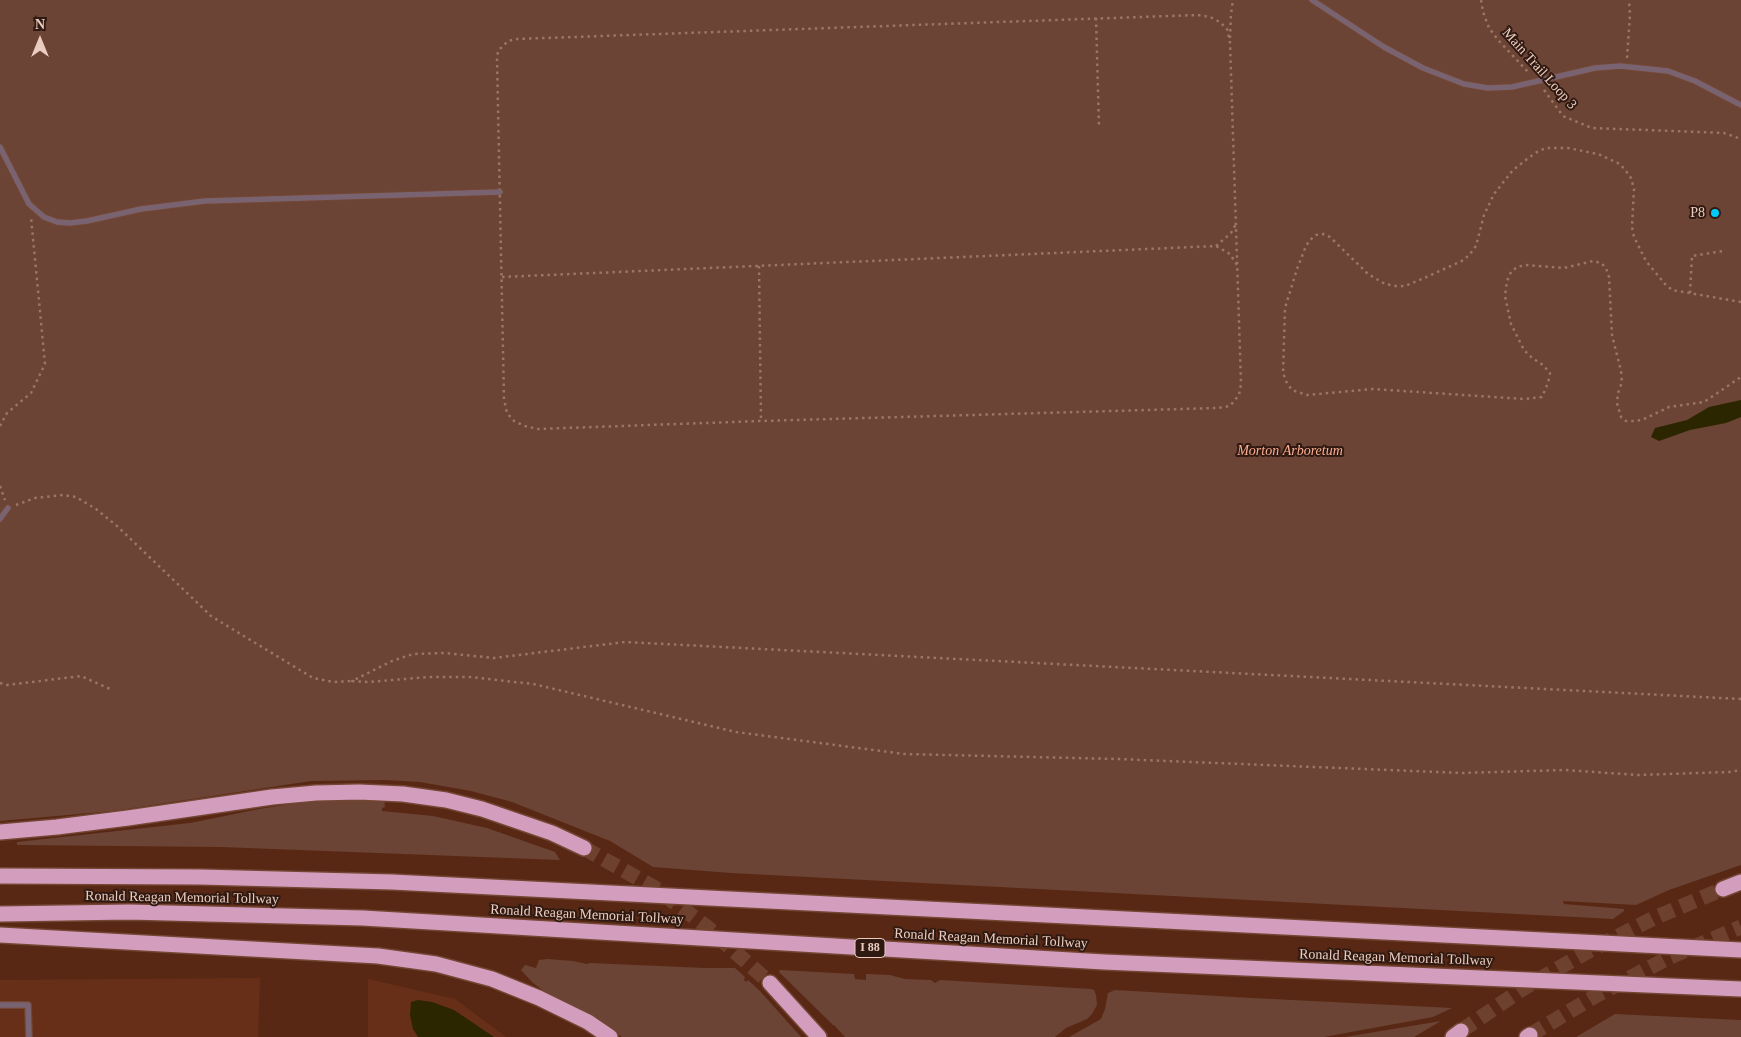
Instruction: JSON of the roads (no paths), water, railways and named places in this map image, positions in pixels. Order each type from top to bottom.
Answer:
[{"type":"highway","points":[[0,832],[128,818],[272,797],[359,792],[446,800],[482,809],[544,830],[584,848]]},
{"type":"highway","name":"Ronald Reagan Memorial Tollway","points":[[0,876],[200,877],[402,883],[1741,950]]},
{"type":"highway","points":[[1723,889],[1741,882]]},
{"type":"highway","name":"Ronald Reagan Memorial Tollway","points":[[0,914],[129,912],[363,918],[1104,962],[1741,989]]},
{"type":"highway","points":[[0,935],[378,956],[436,964],[492,979],[539,998],[588,1022],[610,1037]]},
{"type":"highway","points":[[770,983],[819,1037]]},
{"type":"lane","points":[[1312,0],[1423,68],[1464,84],[1488,88],[1512,87],[1595,68],[1627,67],[1668,72],[1696,81],[1741,105]]},
{"type":"lane","points":[[0,146],[29,204],[44,217],[57,222],[87,221],[141,209],[205,201],[500,192]]},
{"type":"lane","points":[[0,519],[8,508]]},
{"type":"lane","points":[[0,1005],[28,1005],[29,1037]]},
{"type":"tunnel","points":[[584,848],[655,888],[707,927],[770,983]]},
{"type":"tunnel","points":[[1461,1031],[1524,988],[1587,952],[1654,918],[1723,889]]},
{"type":"tunnel","points":[[1530,1035],[1597,995],[1670,957],[1741,927]]},
{"type":"place","name":"P8","points":[[1715,213]]},
{"type":"park label","name":"Morton Arboretum","points":[[1290,451]]}]
